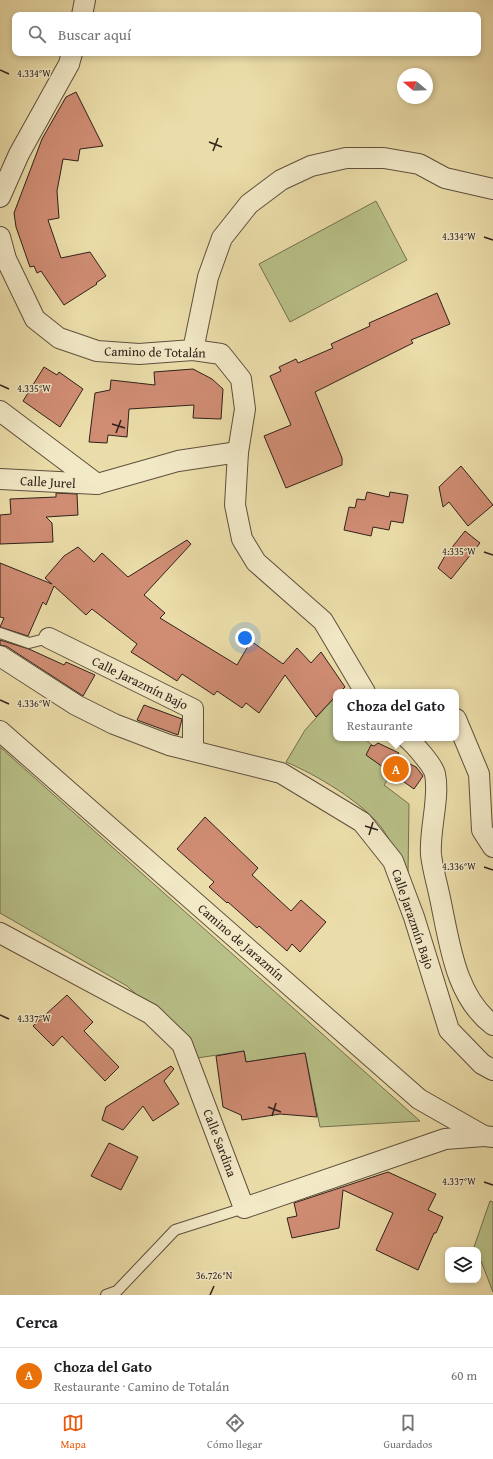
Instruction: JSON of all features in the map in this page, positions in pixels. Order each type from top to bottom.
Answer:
[{"type":"street","points":[[83,12],[85,0]]},
{"type":"street","points":[[0,197],[19,154],[69,64],[71,56]]},
{"type":"street","points":[[193,350],[208,277],[222,238],[249,204],[281,180],[311,166],[346,158],[384,158],[419,164],[445,178],[493,189]]},
{"type":"street","name":"Camino de Totalán","points":[[0,237],[6,259],[35,320],[58,338],[104,352],[139,354],[193,350],[220,354],[241,379],[245,409],[238,452],[236,505],[242,539],[256,562],[323,621],[363,689]]},
{"type":"street","points":[[0,411],[97,484]]},
{"type":"street","name":"Calle Jurel","points":[[0,479],[97,484],[178,461],[238,452]]},
{"type":"street","name":"Calle Jarazmín Bajo","points":[[49,638],[193,709],[193,750]]},
{"type":"street","name":"Calle Jarazmín Bajo","points":[[0,656],[76,705],[114,724],[169,745],[281,773],[362,822],[393,861],[414,917],[449,1030],[482,1064],[493,1070]]},
{"type":"street","points":[[459,726],[479,774],[482,830],[493,847]]},
{"type":"street","name":"Camino de Jarazmín","points":[[0,731],[419,1098],[488,1137]]},
{"type":"street","points":[[410,741],[435,773],[435,802],[431,832],[431,856],[454,964],[464,988],[482,1017],[493,1025]]},
{"type":"street","name":"Calle Sardina","points":[[0,932],[151,1014],[182,1044],[244,1208]]},
{"type":"street","points":[[244,1208],[444,1139],[488,1137]]},
{"type":"lane","points":[[0,633],[29,643],[49,638]]},
{"type":"lane","points":[[106,1295],[117,1291],[175,1230],[244,1208]]},
{"type":"green space","points":[[376,201],[407,260],[290,322],[259,264]]},
{"type":"green space","points":[[333,699],[333,741],[367,741],[374,747],[366,755],[392,773],[384,785],[409,804],[408,875],[386,833],[373,818],[338,790],[311,774],[286,762],[305,730]]},
{"type":"green space","points":[[0,747],[420,1121],[320,1127],[305,1053],[246,1062],[244,1051],[197,1058],[192,1045],[127,986],[0,913]]},
{"type":"green space","points":[[490,1201],[493,1202],[493,1292],[481,1261],[481,1247],[474,1247]]},
{"type":"building","points":[[76,92],[103,146],[80,149],[78,161],[63,159],[57,191],[59,218],[48,220],[61,258],[90,252],[106,276],[96,283],[97,284],[64,305],[41,271],[37,273],[34,266],[30,267],[16,227],[14,213],[42,139],[66,97]]},
{"type":"building","points":[[437,293],[450,324],[411,340],[413,343],[315,392],[342,458],[342,465],[286,488],[264,436],[291,425],[270,376],[281,371],[279,367],[296,359],[298,363],[333,348],[331,344],[370,326],[369,323]]},
{"type":"building","points":[[44,367],[57,375],[59,372],[83,389],[60,427],[23,401]]},
{"type":"building","points":[[193,369],[212,379],[223,389],[221,419],[193,418],[194,405],[129,409],[127,437],[108,435],[107,443],[89,442],[95,393],[110,390],[111,380],[155,385],[154,372]]},
{"type":"building","points":[[461,466],[493,505],[468,526],[449,502],[443,507],[439,487]]},
{"type":"building","points":[[367,492],[389,497],[390,492],[408,495],[403,523],[391,521],[389,530],[373,527],[371,536],[344,530],[349,507],[355,508],[357,499],[365,500]]},
{"type":"building","points":[[56,493],[77,494],[78,515],[46,517],[52,523],[53,542],[0,544],[0,515],[11,514],[10,499],[56,497]]},
{"type":"building","points":[[465,531],[480,543],[451,579],[438,568],[445,556]]},
{"type":"building","points":[[187,540],[191,544],[144,595],[165,613],[160,618],[237,665],[251,641],[283,664],[297,648],[311,663],[321,652],[345,687],[343,689],[333,689],[333,699],[316,717],[285,675],[259,713],[246,703],[242,708],[217,691],[214,695],[182,674],[177,681],[131,652],[137,644],[92,609],[86,615],[54,586],[46,605],[43,602],[28,636],[0,627],[4,618],[0,617],[0,563],[52,584],[45,578],[64,556],[78,547],[94,562],[102,553],[128,577]]},
{"type":"building","points":[[0,640],[29,649],[64,665],[66,662],[95,675],[83,696],[6,646],[0,645]]},
{"type":"building","points":[[144,705],[182,719],[178,735],[137,720]]},
{"type":"building","points":[[378,743],[399,753],[396,757],[416,767],[423,776],[414,789],[366,755],[371,745],[374,746]]},
{"type":"building","points":[[205,817],[258,868],[252,875],[291,911],[301,900],[326,922],[300,952],[292,944],[287,951],[259,926],[257,928],[228,902],[227,903],[209,887],[214,882],[177,849]]},
{"type":"building","points":[[67,995],[93,1022],[84,1031],[119,1067],[105,1081],[62,1036],[53,1046],[33,1026]]},
{"type":"building","points":[[244,1051],[246,1062],[305,1053],[317,1117],[280,1114],[242,1120],[241,1115],[223,1107],[216,1056]]},
{"type":"building","points":[[171,1066],[174,1069],[164,1081],[179,1104],[153,1121],[143,1106],[123,1130],[102,1120],[106,1107]]},
{"type":"building","points":[[109,1143],[138,1157],[121,1190],[91,1176]]},
{"type":"building","points":[[388,1172],[436,1194],[428,1210],[443,1217],[436,1233],[434,1233],[418,1270],[376,1250],[393,1213],[343,1190],[339,1228],[292,1238],[287,1218],[297,1216],[294,1203]]},
{"type":"place","name":"Choza del Gato","points":[[396,769]]}]
